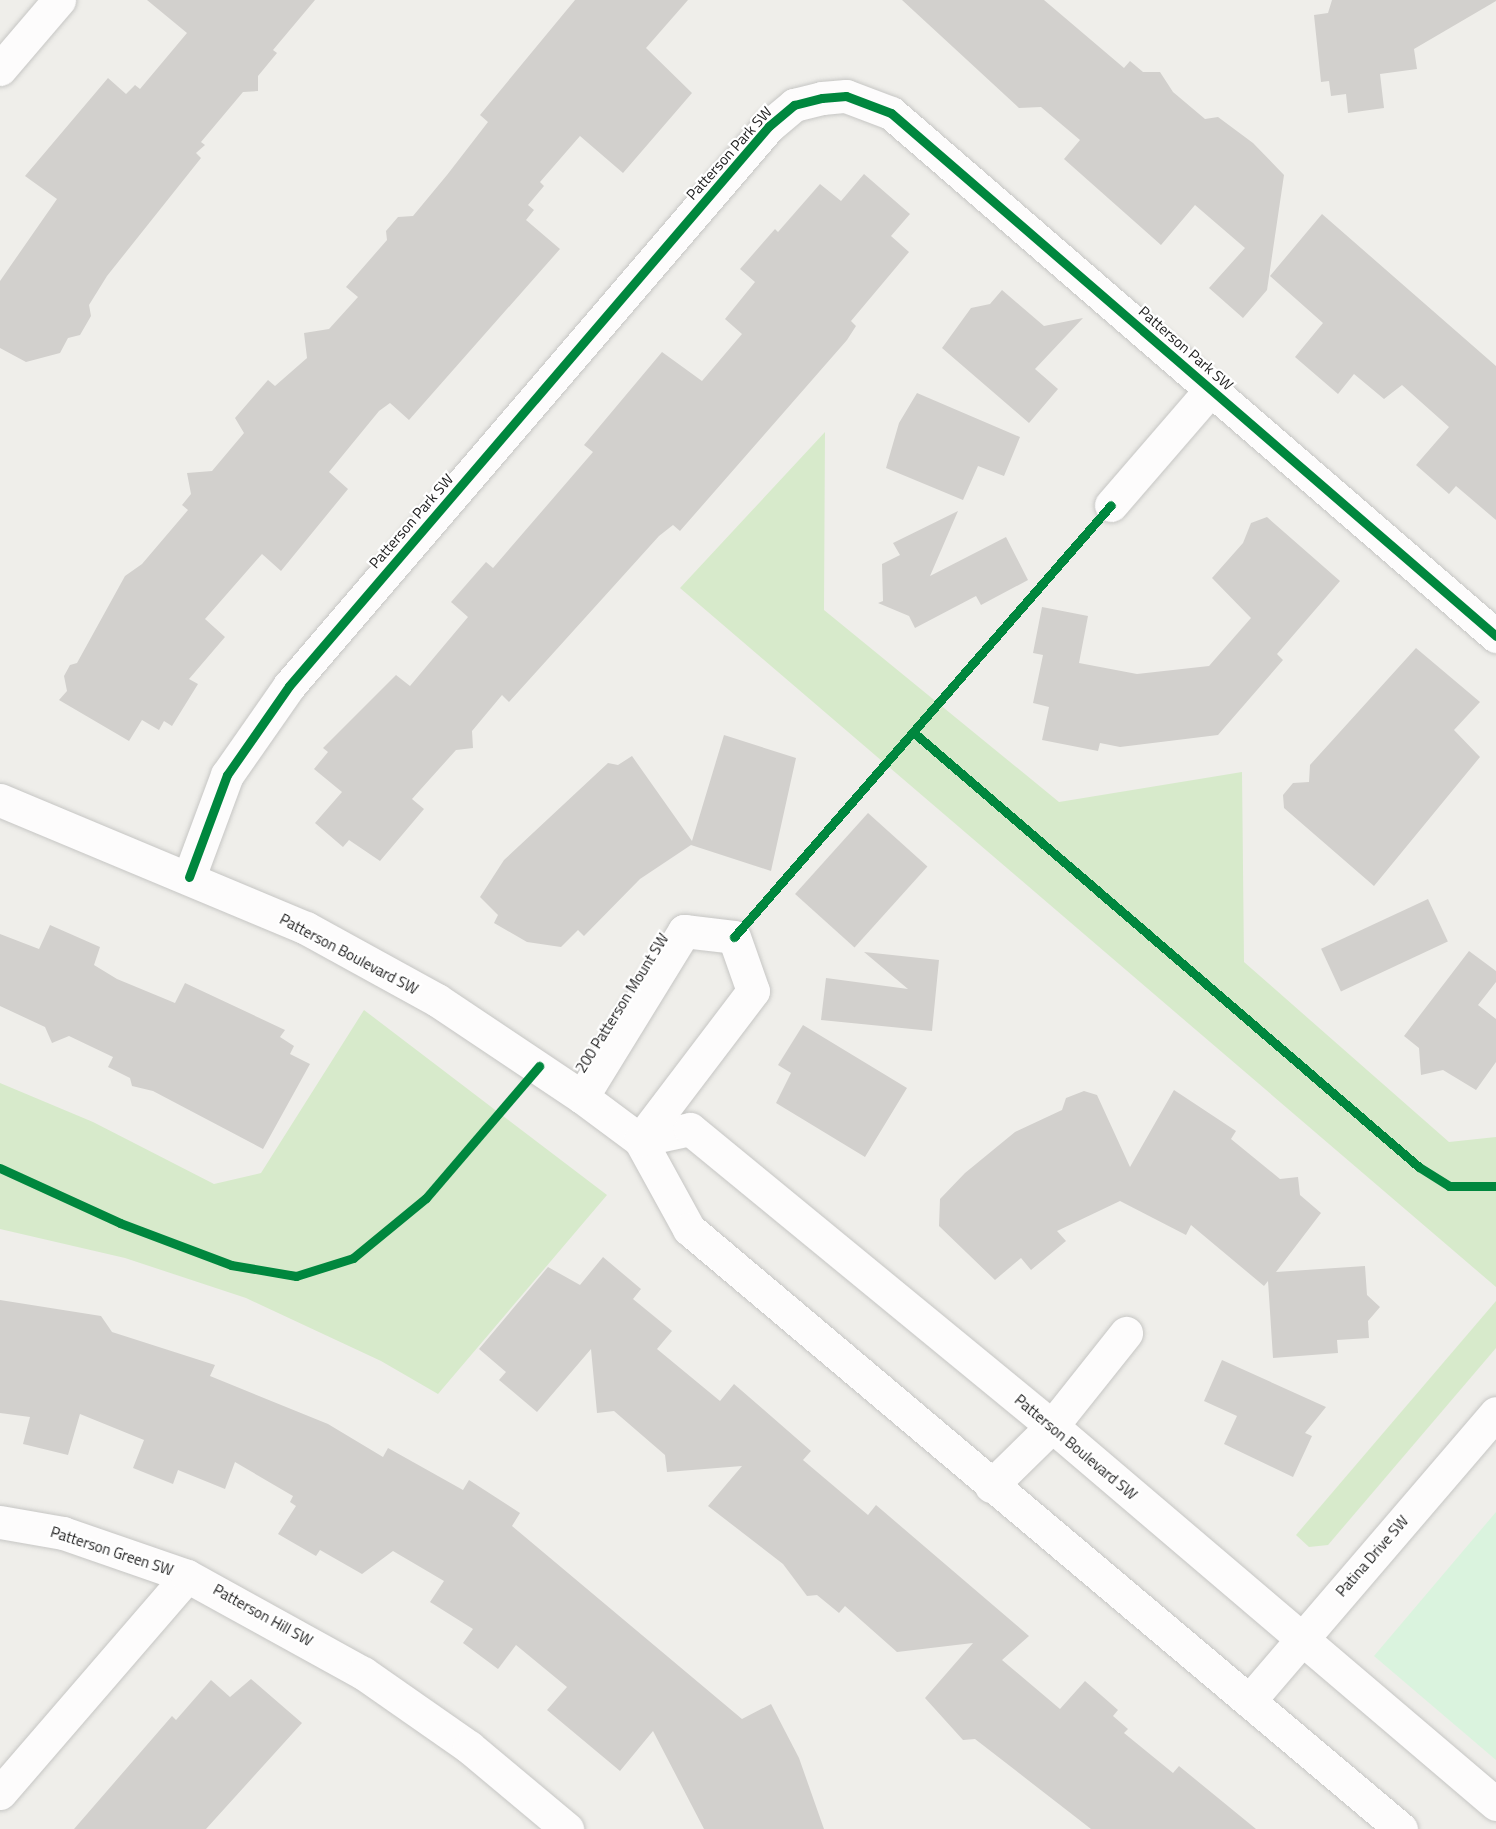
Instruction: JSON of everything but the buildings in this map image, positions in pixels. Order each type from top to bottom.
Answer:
[{"type":"street","points":[[0,69],[59,0]]},
{"type":"street","name":"Patterson Park SW","points":[[189,877],[227,775],[289,686],[769,126],[794,105],[846,96],[891,113],[1496,636]]},
{"type":"street","points":[[1111,505],[1211,389]]},
{"type":"street","name":"Patterson Boulevard SW","points":[[0,800],[189,877],[306,928],[437,1000],[582,1097],[640,1140],[689,1229],[991,1486],[1401,1829]]},
{"type":"street","name":"200 Patterson Mount SW","points":[[582,1097],[684,931],[734,937],[753,991],[640,1140]]},
{"type":"street","name":"Patterson Boulevard SW","points":[[640,1140],[690,1129],[1052,1426],[1496,1804]]},
{"type":"street","points":[[991,1486],[1052,1426],[1126,1333]]},
{"type":"street","name":"Patina Drive SW","points":[[1249,1701],[1496,1413]]},
{"type":"street","name":"Patterson Green SW","points":[[0,1522],[63,1533],[187,1576]]},
{"type":"street","points":[[0,1793],[187,1576]]},
{"type":"street","name":"Patterson Hill SW","points":[[187,1576],[363,1673],[469,1747],[567,1829]]},
{"type":"green space","points":[[825,432],[824,610],[1059,802],[1242,772],[1244,962],[1449,1142],[1496,1137],[1496,1287],[680,588]]},
{"type":"green space","points":[[364,1010],[607,1195],[438,1394],[381,1361],[246,1298],[125,1258],[0,1229],[0,1083],[93,1122],[214,1184],[261,1173]]},
{"type":"green space","points":[[1496,1301],[1496,1348],[1328,1545],[1309,1547],[1296,1535]]},
{"type":"green space","points":[[1496,1512],[1496,1760],[1374,1656]]},
{"type":"cycle path","points":[[189,877],[227,775],[289,686],[769,126],[794,105],[822,98],[846,96],[891,113],[1496,636]]},
{"type":"cycle path","points":[[734,937],[1111,505]]},
{"type":"cycle path","points":[[913,732],[1419,1167],[1449,1186],[1496,1186]]},
{"type":"cycle path","points":[[0,1168],[120,1223],[231,1265],[296,1276],[353,1258],[426,1198],[539,1066]]}]
